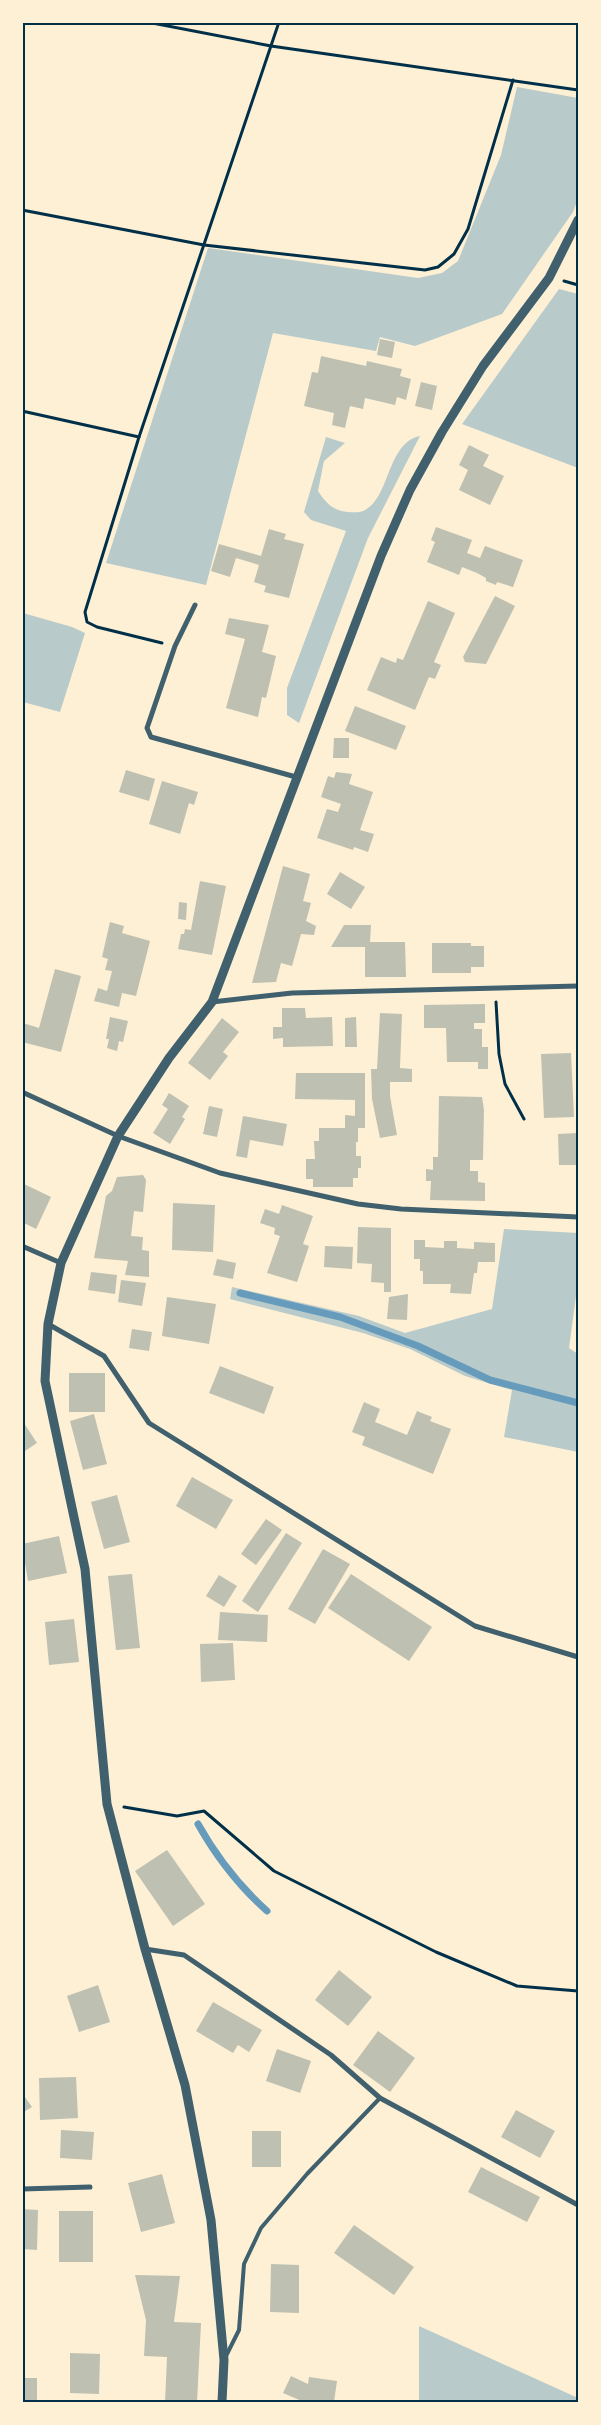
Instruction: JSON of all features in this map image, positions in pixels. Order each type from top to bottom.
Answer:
[{"type":"street","points":[[222,2402],[224,2360],[211,2220],[185,2085],[145,1948],[107,1804],[85,1569],[45,1381],[48,1324],[61,1263],[118,1136],[169,1058],[212,1002],[296,777],[384,550],[410,490],[442,432],[483,366],[549,278],[578,220]]},
{"type":"street","points":[[195,606],[176,646],[147,728],[152,737],[296,777]]},
{"type":"street","points":[[212,1002],[292,992],[578,986]]},
{"type":"street","points":[[22,1092],[118,1136],[220,1172],[358,1204],[578,1217]]},
{"type":"street","points":[[22,1246],[61,1263]]},
{"type":"street","points":[[48,1324],[104,1356],[149,1423],[475,1626],[578,1657]]},
{"type":"street","points":[[145,1948],[184,1955],[331,2055],[380,2098],[578,2205]]},
{"type":"street","points":[[22,2189],[90,2187]]},
{"type":"lane","points":[[224,2360],[239,2330],[244,2264],[261,2228],[307,2174],[380,2098]]},
{"type":"path","points":[[147,22],[271,46],[578,90]]},
{"type":"path","points":[[176,646],[97,627],[87,622],[85,612],[139,437],[279,22]]},
{"type":"path","points":[[22,210],[204,245],[425,270],[438,267],[454,254],[468,229],[513,80]]},
{"type":"path","points":[[22,412],[139,437]]},
{"type":"path","points":[[495,989],[499,1054],[506,1084],[524,1119]]},
{"type":"path","points":[[107,1804],[177,1816],[204,1811],[274,1872],[436,1952],[517,1986],[578,1991]]},
{"type":"shaded area","points":[[517,87],[578,98],[578,199],[573,212],[502,314],[415,346],[380,337],[376,351],[273,333],[206,585],[106,563],[208,248],[418,278],[442,273],[458,261],[501,155]]},
{"type":"shaded area","points":[[559,289],[578,294],[578,468],[462,424]]},
{"type":"shaded area","points":[[420,436],[368,538],[299,723],[287,715],[287,688],[346,531],[311,520],[304,512],[326,437],[345,443],[324,461],[318,491],[327,502],[338,510],[360,512],[372,505],[379,495],[394,460],[401,449],[409,441]]},
{"type":"shaded area","points":[[23,613],[72,627],[85,633],[60,712],[23,702]]},
{"type":"shaded area","points":[[504,1229],[578,1233],[578,1281],[569,1348],[578,1354],[578,1452],[504,1437],[512,1390],[465,1376],[410,1349],[363,1333],[230,1299],[232,1287],[359,1316],[405,1333],[492,1309]]},
{"type":"shaded area","points":[[419,2326],[578,2398],[578,2402],[419,2402]]},
{"type":"building","points":[[380,339],[395,342],[392,358],[377,355]]},
{"type":"building","points":[[321,356],[366,366],[367,361],[402,369],[400,376],[411,379],[406,400],[397,397],[395,405],[365,398],[363,409],[350,406],[345,428],[332,425],[334,413],[304,406],[312,372],[318,373]]},
{"type":"building","points":[[421,382],[437,386],[432,410],[415,406]]},
{"type":"building","points":[[469,445],[489,455],[483,466],[504,476],[490,505],[459,490],[468,470],[459,465]]},
{"type":"building","points":[[436,527],[472,540],[467,553],[480,558],[485,546],[523,560],[513,587],[497,582],[496,585],[486,581],[486,578],[477,573],[462,567],[459,575],[427,562],[435,542],[431,540]]},
{"type":"building","points":[[269,529],[286,534],[284,539],[304,544],[289,598],[264,592],[266,586],[254,582],[259,565],[236,558],[230,577],[211,571],[219,544],[261,556]]},
{"type":"building","points":[[495,596],[515,606],[486,664],[465,662],[463,657]]},
{"type":"building","points":[[428,601],[455,613],[434,662],[441,665],[435,679],[429,677],[415,710],[367,690],[381,657],[396,663],[397,658],[403,660]]},
{"type":"building","points":[[229,618],[269,625],[262,652],[276,656],[266,698],[262,697],[258,717],[226,708],[245,639],[225,634]]},
{"type":"building","points":[[355,706],[406,726],[396,750],[345,731]]},
{"type":"building","points":[[334,738],[349,738],[349,758],[333,758]]},
{"type":"building","points":[[126,770],[155,779],[149,801],[119,792]]},
{"type":"building","points":[[336,772],[352,774],[349,784],[373,792],[360,830],[374,834],[368,852],[354,847],[353,850],[317,838],[327,809],[338,812],[341,804],[321,797],[328,776],[334,778]]},
{"type":"building","points":[[162,781],[198,792],[194,805],[189,803],[180,834],[149,824]]},
{"type":"building","points":[[283,866],[310,874],[303,901],[311,903],[306,921],[316,926],[314,935],[301,934],[292,966],[281,963],[276,982],[252,983]]},
{"type":"building","points":[[340,872],[365,887],[351,909],[327,894]]},
{"type":"building","points":[[200,881],[226,886],[212,955],[178,949],[181,934],[184,934],[185,929],[191,930]]},
{"type":"building","points":[[179,902],[187,903],[186,920],[178,919]]},
{"type":"building","points":[[110,922],[124,926],[122,933],[150,941],[136,996],[122,993],[119,1007],[94,1001],[98,988],[107,991],[112,971],[105,970],[108,959],[102,957]]},
{"type":"building","points":[[344,925],[371,925],[370,942],[405,942],[406,977],[365,977],[365,947],[331,947]]},
{"type":"building","points":[[432,943],[471,943],[471,946],[484,946],[484,967],[471,967],[471,973],[432,973]]},
{"type":"building","points":[[55,969],[81,976],[61,1052],[22,1042],[23,1023],[39,1028]]},
{"type":"building","points":[[485,1004],[485,1023],[474,1023],[474,1029],[482,1029],[482,1047],[488,1047],[488,1069],[478,1069],[478,1062],[447,1062],[446,1028],[424,1028],[424,1005]]},
{"type":"building","points":[[282,1008],[305,1008],[306,1018],[332,1017],[333,1046],[283,1047],[283,1038],[273,1039],[273,1027],[282,1027]]},
{"type":"building","points":[[380,1013],[402,1014],[400,1068],[412,1069],[412,1082],[390,1082],[390,1096],[397,1135],[380,1138],[372,1099],[371,1069],[377,1069]]},
{"type":"building","points":[[110,1017],[128,1021],[123,1042],[119,1041],[117,1051],[107,1048],[109,1039],[106,1039]]},
{"type":"building","points":[[356,1017],[357,1047],[345,1047],[345,1018]]},
{"type":"building","points":[[222,1018],[239,1032],[223,1052],[228,1056],[210,1080],[188,1063]]},
{"type":"building","points":[[571,1053],[574,1117],[544,1118],[541,1054]]},
{"type":"building","points":[[296,1073],[365,1073],[365,1128],[358,1128],[358,1142],[356,1142],[356,1156],[361,1156],[361,1168],[358,1168],[358,1178],[353,1178],[353,1187],[313,1187],[313,1179],[306,1179],[306,1159],[315,1159],[314,1141],[319,1141],[319,1128],[345,1128],[345,1115],[355,1116],[355,1100],[295,1099]]},
{"type":"building","points":[[169,1093],[189,1106],[182,1117],[185,1119],[170,1144],[153,1133],[168,1109],[162,1105]]},
{"type":"building","points":[[439,1096],[482,1097],[484,1110],[483,1160],[470,1160],[470,1171],[478,1171],[478,1182],[485,1183],[485,1201],[430,1200],[431,1181],[426,1181],[426,1169],[433,1170],[433,1157],[438,1157]]},
{"type":"building","points":[[209,1106],[223,1109],[217,1137],[203,1134]]},
{"type":"building","points":[[243,1116],[287,1124],[283,1146],[250,1140],[247,1158],[236,1156]]},
{"type":"building","points":[[578,1133],[578,1165],[559,1165],[558,1134]]},
{"type":"building","points":[[143,1175],[146,1180],[143,1212],[134,1211],[131,1236],[143,1237],[142,1250],[149,1251],[149,1277],[125,1275],[128,1261],[94,1258],[106,1196],[112,1191],[117,1177]]},
{"type":"building","points":[[22,1183],[51,1197],[36,1229],[22,1222]]},
{"type":"building","points":[[173,1203],[215,1205],[213,1252],[172,1250]]},
{"type":"building","points":[[282,1205],[313,1216],[303,1244],[309,1246],[297,1282],[267,1273],[280,1236],[274,1234],[275,1228],[260,1223],[265,1209],[279,1214]]},
{"type":"building","points":[[358,1227],[391,1228],[391,1292],[384,1292],[384,1283],[371,1282],[372,1264],[357,1263]]},
{"type":"building","points":[[414,1240],[425,1240],[425,1247],[444,1248],[444,1241],[457,1241],[457,1248],[474,1249],[474,1242],[495,1243],[495,1262],[478,1262],[477,1273],[474,1273],[471,1294],[450,1293],[451,1284],[423,1284],[423,1271],[420,1271],[420,1259],[414,1259]]},
{"type":"building","points":[[325,1246],[353,1247],[352,1269],[324,1267]]},
{"type":"building","points":[[217,1259],[236,1263],[233,1279],[213,1275]]},
{"type":"building","points":[[91,1272],[117,1275],[115,1294],[88,1290]]},
{"type":"building","points":[[121,1280],[146,1283],[142,1306],[118,1302]]},
{"type":"building","points":[[408,1294],[407,1320],[387,1319],[389,1297]]},
{"type":"building","points":[[167,1297],[216,1304],[209,1344],[162,1336]]},
{"type":"building","points":[[132,1329],[152,1332],[149,1351],[129,1348]]},
{"type":"building","points":[[220,1366],[274,1387],[264,1414],[209,1393]]},
{"type":"building","points":[[69,1373],[105,1373],[105,1412],[69,1412]]},
{"type":"building","points":[[364,1402],[380,1409],[375,1422],[407,1435],[417,1411],[432,1417],[430,1421],[451,1429],[433,1474],[362,1445],[365,1437],[352,1432]]},
{"type":"building","points":[[94,1414],[107,1464],[83,1470],[70,1421]]},
{"type":"building","points":[[22,1420],[37,1443],[22,1453]]},
{"type":"building","points":[[192,1477],[233,1500],[216,1529],[176,1506]]},
{"type":"building","points":[[117,1495],[130,1542],[104,1549],[91,1502]]},
{"type":"building","points":[[266,1519],[282,1530],[256,1565],[241,1554]]},
{"type":"building","points":[[286,1533],[302,1543],[258,1612],[242,1601]]},
{"type":"building","points":[[59,1536],[67,1573],[28,1581],[22,1544]]},
{"type":"building","points":[[323,1549],[350,1564],[315,1624],[288,1609]]},
{"type":"building","points":[[132,1574],[140,1648],[116,1650],[108,1576]]},
{"type":"building","points":[[351,1574],[432,1627],[409,1661],[328,1608]]},
{"type":"building","points":[[219,1575],[237,1586],[224,1607],[206,1596]]},
{"type":"building","points":[[220,1612],[268,1615],[267,1642],[218,1640]]},
{"type":"building","points":[[74,1619],[79,1662],[49,1665],[45,1622]]},
{"type":"building","points":[[233,1643],[235,1680],[201,1682],[200,1644]]},
{"type":"building","points":[[167,1850],[205,1904],[173,1926],[135,1871]]},
{"type":"building","points":[[339,1970],[372,1997],[348,2026],[315,2000]]},
{"type":"building","points":[[98,1985],[110,2022],[79,2032],[67,1996]]},
{"type":"building","points":[[213,2002],[262,2030],[249,2052],[238,2045],[233,2053],[196,2031]]},
{"type":"building","points":[[378,2031],[415,2058],[390,2092],[353,2065]]},
{"type":"building","points":[[277,2049],[311,2061],[300,2093],[266,2081]]},
{"type":"building","points":[[76,2077],[78,2118],[40,2120],[39,2078]]},
{"type":"building","points":[[22,2093],[32,2107],[22,2113]]},
{"type":"building","points":[[516,2110],[555,2131],[540,2158],[501,2137]]},
{"type":"building","points":[[61,2130],[94,2132],[92,2160],[60,2158]]},
{"type":"building","points":[[252,2131],[281,2131],[281,2167],[252,2167]]},
{"type":"building","points":[[481,2167],[540,2197],[527,2222],[468,2192]]},
{"type":"building","points":[[162,2174],[175,2223],[141,2232],[128,2183]]},
{"type":"building","points":[[22,2209],[38,2210],[37,2250],[22,2249]]},
{"type":"building","points":[[59,2211],[93,2211],[93,2262],[59,2262]]},
{"type":"building","points":[[354,2225],[414,2267],[394,2295],[334,2253]]},
{"type":"building","points":[[271,2264],[299,2265],[299,2313],[270,2312]]},
{"type":"building","points":[[135,2275],[180,2276],[174,2322],[201,2323],[197,2402],[165,2402],[167,2357],[144,2356],[146,2320]]},
{"type":"building","points":[[70,2353],[100,2354],[99,2394],[70,2393]]},
{"type":"building","points":[[291,2376],[308,2384],[309,2377],[337,2381],[334,2402],[304,2402],[283,2393]]},
{"type":"building","points":[[22,2378],[37,2378],[37,2402],[22,2402]]},
{"type":"waterway","points":[[240,1293],[340,1317],[418,1346],[490,1380],[578,1403]]},
{"type":"waterway","points":[[198,1824],[229,1870],[267,1911]]}]
